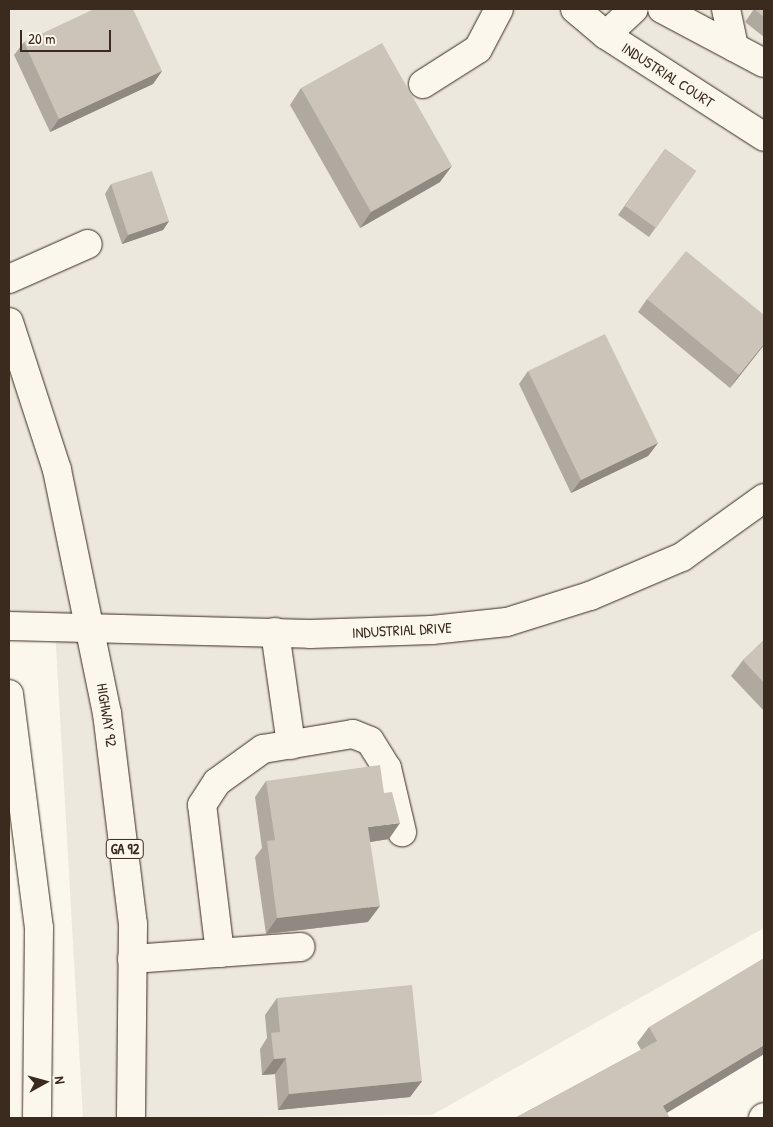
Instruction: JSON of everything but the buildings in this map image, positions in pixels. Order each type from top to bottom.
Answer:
[{"type":"main road","points":[[423,84],[478,49],[499,9]]},
{"type":"main road","name":"INDUSTRIAL COURT","points":[[575,9],[606,35],[764,137]]},
{"type":"main road","points":[[606,35],[634,9]]},
{"type":"main road","points":[[662,9],[764,63]]},
{"type":"main road","points":[[726,9],[734,47]]},
{"type":"main road","points":[[9,279],[88,244]]},
{"type":"main road","name":"HIGHWAY 92","points":[[9,322],[57,470],[92,627],[124,835],[132,959],[131,1118]]},
{"type":"main road","name":"INDUSTRIAL DRIVE","points":[[9,626],[275,632],[432,630],[507,622],[590,596],[682,557],[764,498]]},
{"type":"main road","points":[[275,632],[290,745]]},
{"type":"main road","points":[[9,694],[39,928],[37,1118]]},
{"type":"main road","points":[[220,953],[202,805],[217,782],[263,749],[353,734],[370,741],[387,768],[402,832]]},
{"type":"main road","points":[[132,959],[301,946]]},
{"type":"shaded area","points":[[9,9],[764,9],[764,928],[432,1115],[83,1118],[55,629],[9,627]]}]
